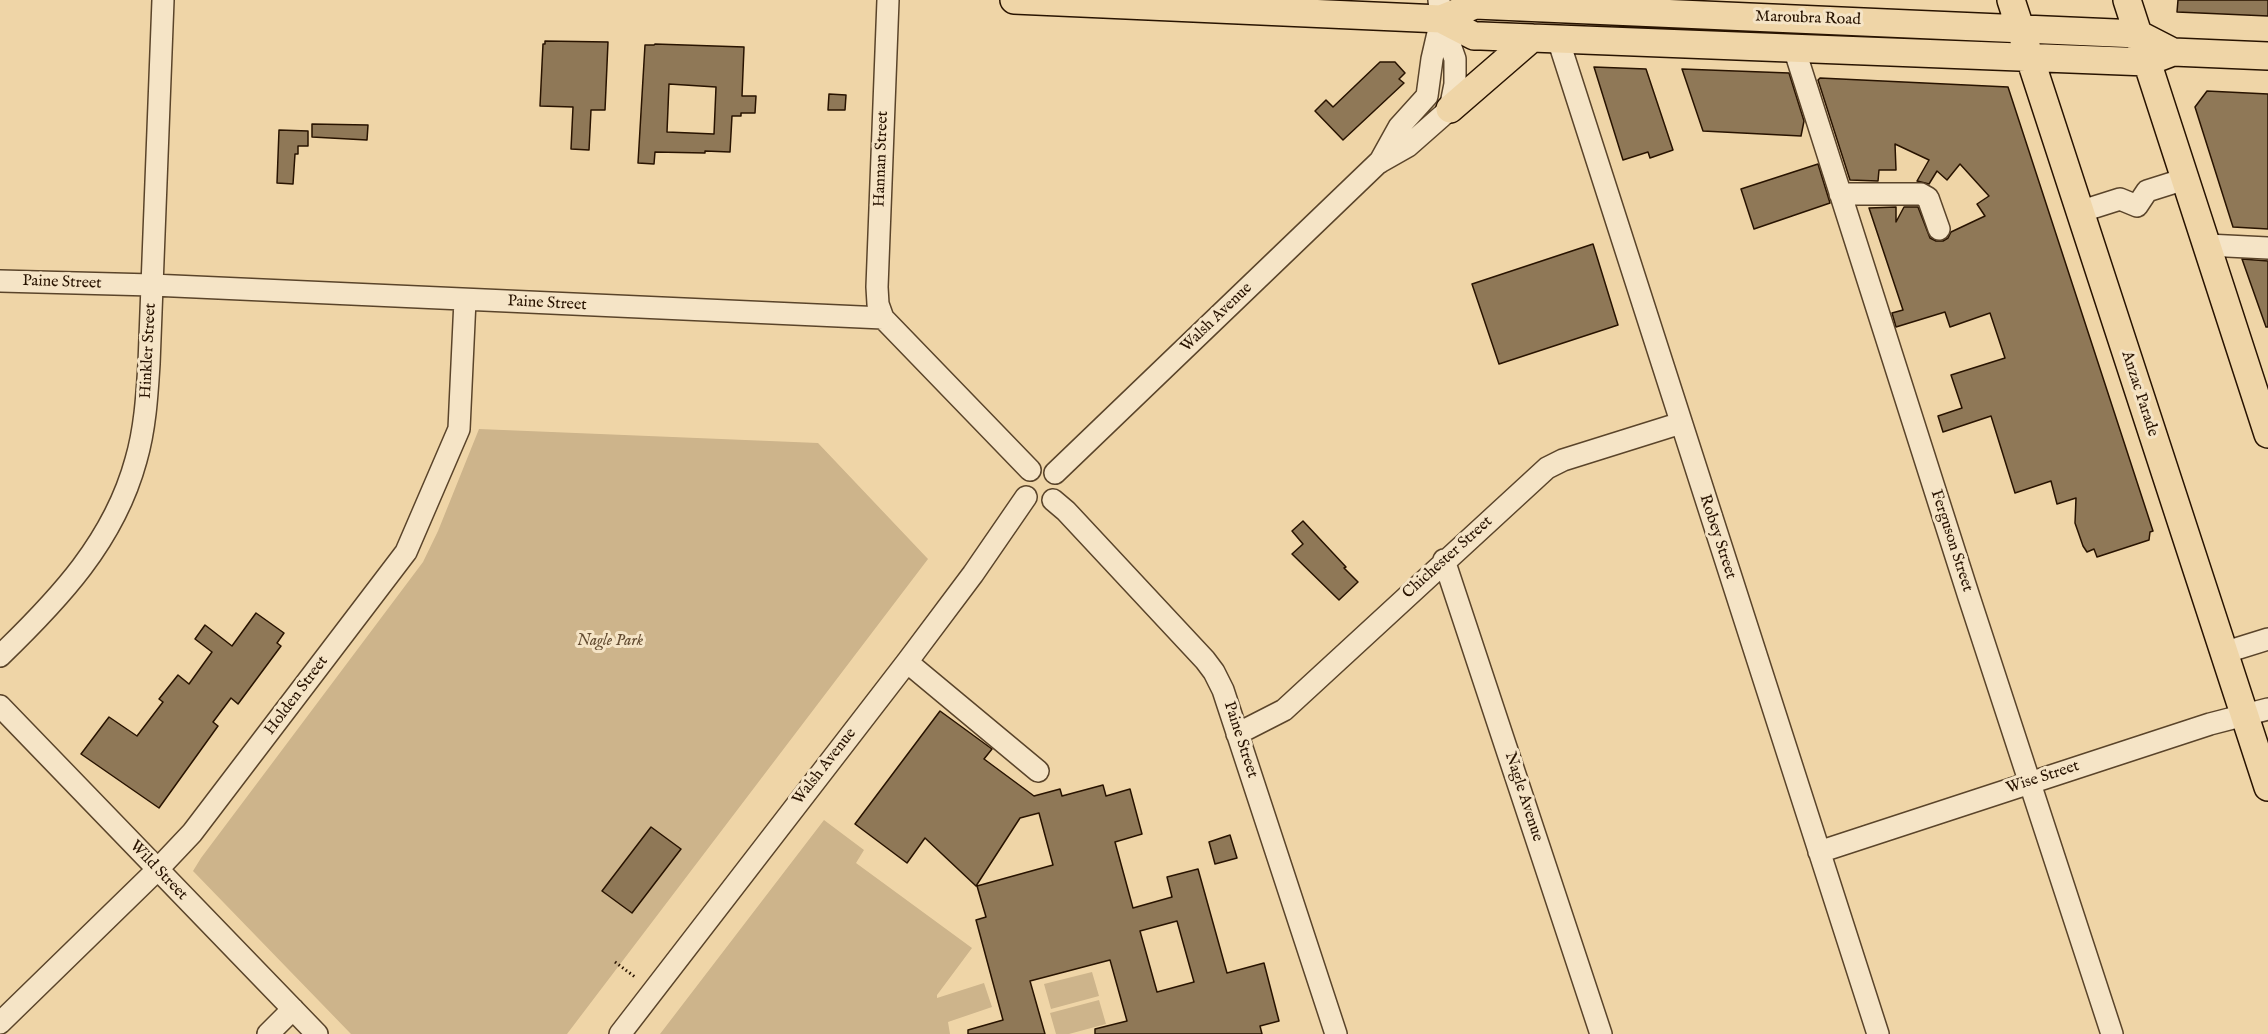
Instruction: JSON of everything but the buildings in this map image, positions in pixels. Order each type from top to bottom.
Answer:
[{"type":"main road","name":"Maroubra Road","points":[[1014,0],[1440,10],[1475,5],[2020,28],[2138,34],[2173,52]]},
{"type":"main road","name":"Anzac Parade","points":[[2011,0],[2223,653],[2256,712],[2268,787]]},
{"type":"main road","points":[[2127,0],[2268,434]]},
{"type":"main road","name":"Maroubra Road","points":[[1440,10],[1474,36],[2147,62],[2173,52],[2268,56]]},
{"type":"main road","points":[[1450,109],[1545,38]]},
{"type":"street","name":"Hinkler Street","points":[[0,656],[66,590],[94,552],[118,509],[136,460],[146,409],[163,0]]},
{"type":"street","name":"Hannan Street","points":[[883,318],[878,304],[878,287],[888,0]]},
{"type":"street","points":[[1440,10],[1455,60],[1455,84],[1450,109]]},
{"type":"street","name":"Walsh Avenue","points":[[1378,163],[1399,127],[1427,96],[1440,10]]},
{"type":"street","name":"Robey Street","points":[[1545,38],[1681,423],[1878,1034]]},
{"type":"street","name":"Ferguson Street","points":[[1794,48],[1965,586],[2112,1034]]},
{"type":"street","name":"Walsh Avenue","points":[[1055,473],[1378,163],[1408,146],[1450,109]]},
{"type":"street","points":[[2079,212],[2120,199],[2137,206],[2147,191],[2185,179]]},
{"type":"street","points":[[1840,194],[1921,194],[1928,198],[1939,230]]},
{"type":"street","points":[[2207,245],[2268,248]]},
{"type":"street","name":"Paine Street","points":[[0,281],[152,285],[883,318]]},
{"type":"street","name":"Holden Street","points":[[0,1023],[192,833],[406,552],[459,429],[465,300]]},
{"type":"street","points":[[883,318],[1030,470]]},
{"type":"street","name":"Chichester Street","points":[[1237,734],[1284,710],[1444,560],[1547,468],[1563,460],[1681,423]]},
{"type":"street","points":[[1045,467],[1055,473],[1060,484],[1057,496],[1053,500],[1040,504],[1026,497],[1022,489],[1022,482],[1030,470],[1045,467]]},
{"type":"street","name":"Walsh Avenue","points":[[620,1034],[907,662],[973,574],[1026,497]]},
{"type":"street","name":"Paine Street","points":[[1053,500],[1139,588],[1210,666],[1223,690],[1336,1034]]},
{"type":"street","name":"Nagle Avenue","points":[[1444,560],[1601,1034]]},
{"type":"street","points":[[2223,653],[2268,639]]},
{"type":"street","points":[[907,662],[1038,771]]},
{"type":"street","name":"Wild Street","points":[[0,706],[317,1034]]},
{"type":"street","name":"Wise Street","points":[[1819,852],[2031,782],[2256,712]]},
{"type":"street","points":[[268,1034],[293,1009]]},
{"type":"path","points":[[615,962],[635,977]]},
{"type":"green space","name":"Nagle Park","points":[[479,429],[818,443],[928,559],[567,1034],[351,1034],[193,871],[423,562]]},
{"type":"green space","points":[[824,820],[864,850],[856,863],[972,948],[937,998],[984,983],[992,1007],[948,1022],[950,1034],[660,1034]]},
{"type":"green space","points":[[1092,972],[1099,996],[1051,1009],[1044,984]]},
{"type":"green space","points":[[1099,1000],[1106,1024],[1069,1034],[1056,1034],[1050,1013]]}]
